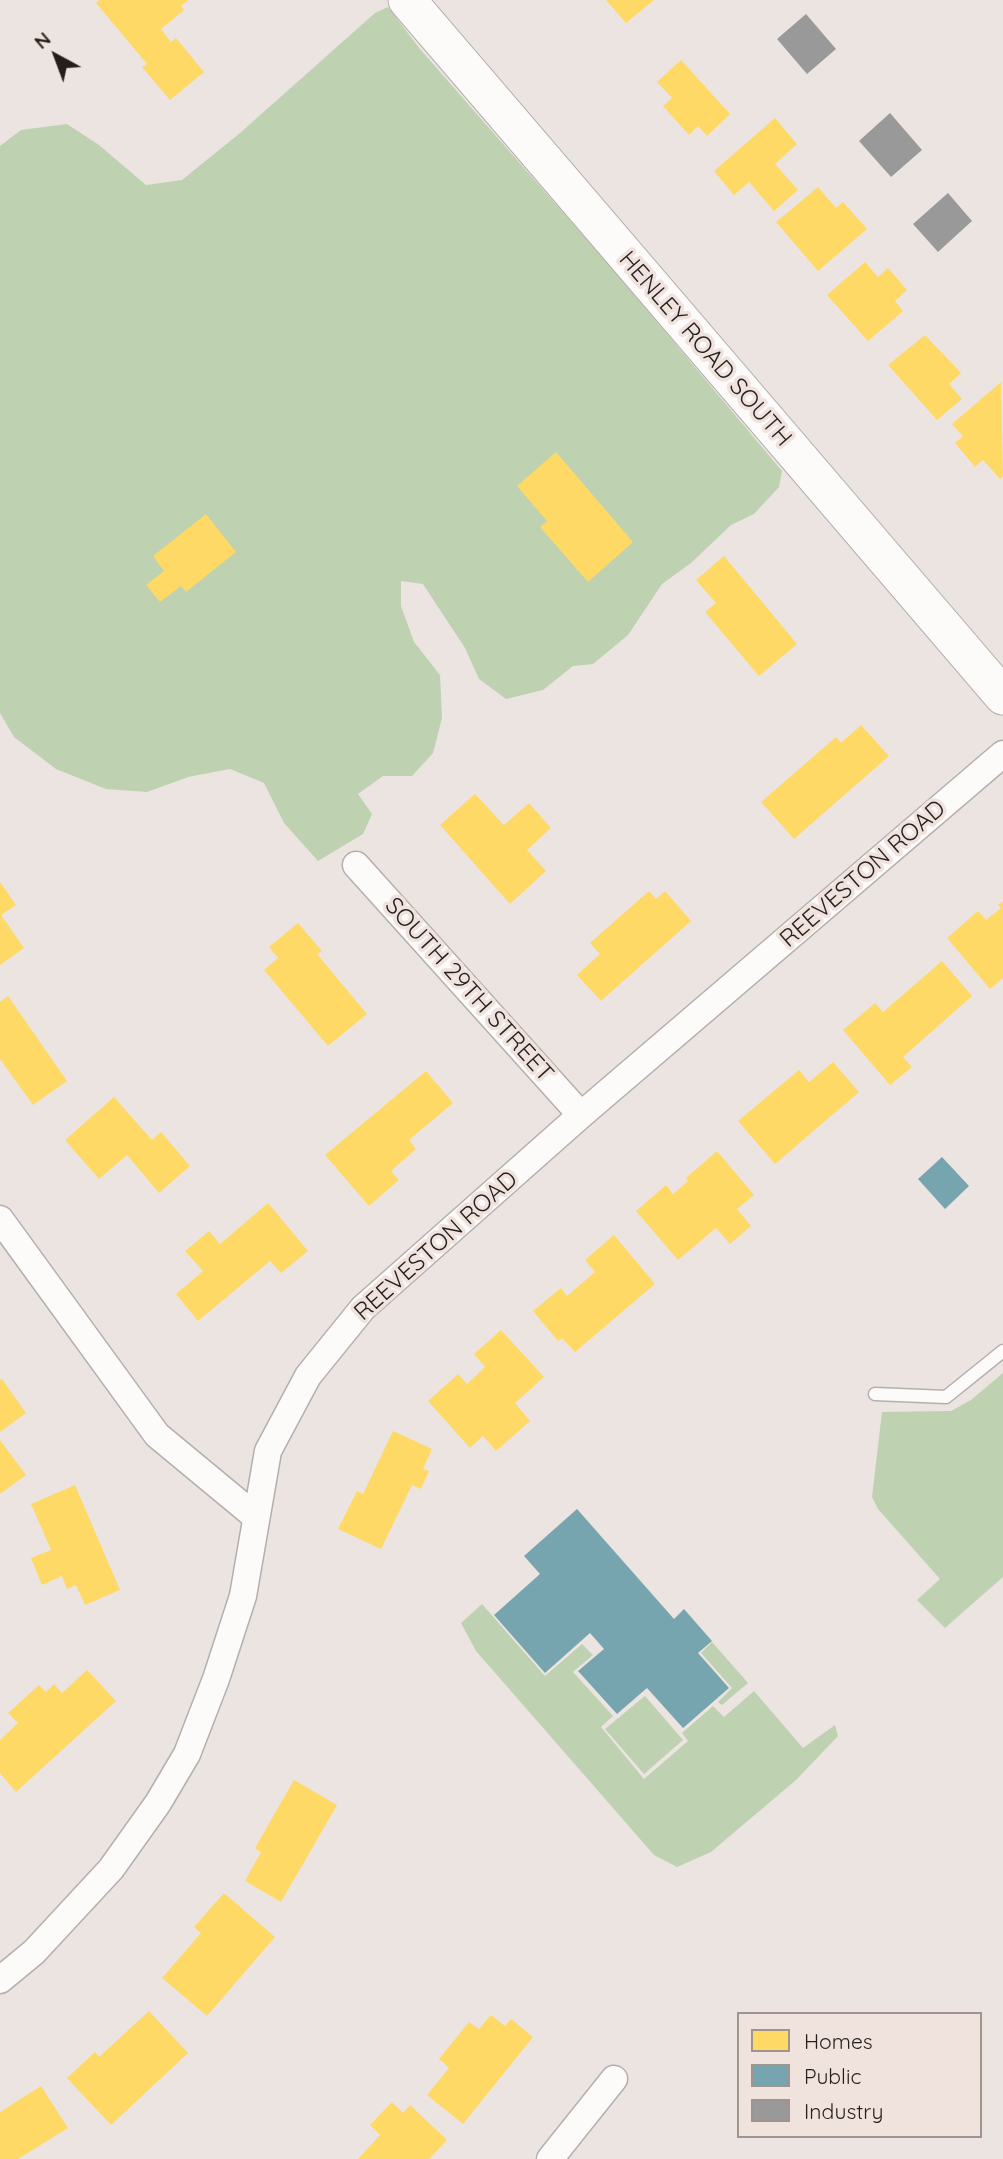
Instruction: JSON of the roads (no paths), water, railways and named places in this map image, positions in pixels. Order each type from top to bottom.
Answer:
[{"type":"street","name":"HENLEY ROAD SOUTH","points":[[407,0],[1003,696]]},
{"type":"street","name":"REEVESTON ROAD","points":[[0,1980],[34,1952],[111,1869],[158,1803],[187,1754],[216,1679],[243,1596],[268,1451],[308,1377],[363,1308],[581,1115],[1003,754]]},
{"type":"street","name":"SOUTH 29TH STREET","points":[[356,866],[581,1115]]},
{"type":"street","points":[[0,1219],[157,1434],[256,1517]]},
{"type":"street","points":[[550,2159],[614,2079]]},
{"type":"lane","points":[[875,1394],[946,1397],[1003,1351]]}]
